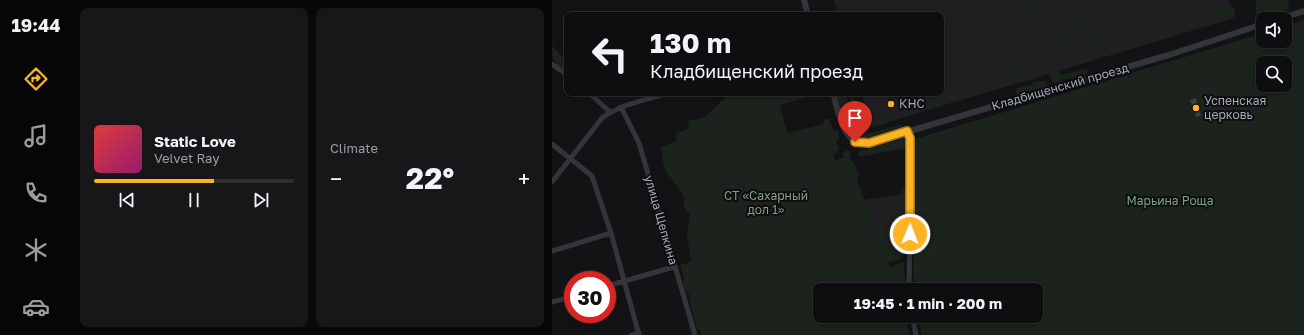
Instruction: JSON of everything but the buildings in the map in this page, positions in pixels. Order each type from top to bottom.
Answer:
[{"type":"street","points":[[804,0],[807,12]]},
{"type":"street","points":[[1292,15],[1304,11]]},
{"type":"street","name":"Кладбищенский проезд","points":[[834,96],[846,134],[855,142],[869,143],[1172,54],[1256,26]]},
{"type":"street","points":[[552,64],[564,73]]},
{"type":"street","points":[[592,96],[610,112]]},
{"type":"street","points":[[552,182],[595,126],[610,112],[621,107],[658,96]]},
{"type":"street","name":"улица Щепкина","points":[[621,107],[639,143],[695,335]]},
{"type":"street","points":[[907,131],[910,138],[909,283]]},
{"type":"street","points":[[552,144],[592,176],[611,233],[623,281],[639,334],[632,335]]},
{"type":"street","points":[[552,251],[611,233]]},
{"type":"street","points":[[616,283],[674,267]]},
{"type":"street","points":[[552,302],[564,299]]},
{"type":"street","points":[[913,323],[916,335]]},
{"type":"shaded area","points":[[834,0],[1228,0],[1234,18],[872,127],[862,96],[944,96],[944,12],[837,12]]},
{"type":"shaded area","points":[[908,188],[907,220],[905,224],[877,228],[864,200],[901,194],[901,189]]},
{"type":"green space","points":[[1013,0],[1034,0],[1039,8],[1036,12],[1032,11],[1029,13],[1015,4]]},
{"type":"green space","points":[[1256,0],[1288,0],[1289,8],[1284,12],[1256,12]]},
{"type":"green space","points":[[1232,6],[1235,11],[1235,15],[1215,19],[1213,13]]},
{"type":"green space","points":[[1075,10],[1084,12],[1080,18],[1058,24],[1064,16]]},
{"type":"green space","points":[[1083,19],[1099,34],[1106,38],[1107,47],[1099,51],[1095,47],[1091,35],[1079,37],[1079,32],[1074,29],[1073,22]]},
{"type":"green space","name":"Марьина Роща","points":[[1304,20],[1304,335],[922,335],[919,323],[1043,323],[1043,283],[914,283],[912,203],[915,139],[1256,35],[1256,48],[1292,48],[1292,24]]},
{"type":"green space","points":[[1068,28],[1073,54],[1093,48],[1095,51],[1082,56],[1079,55],[1077,58],[1060,54],[1060,33]]},
{"type":"green space","points":[[552,46],[564,57],[564,70],[555,62]]},
{"type":"green space","points":[[1009,55],[1013,55],[1017,65],[1022,68],[1022,74],[1017,78],[1013,77],[1007,60]]},
{"type":"green space","points":[[1086,69],[1089,71],[1088,74],[1062,79],[1060,82],[1054,83],[1050,77],[1051,71],[1056,70],[1062,75]]},
{"type":"green space","points":[[944,81],[957,96],[952,101],[946,99],[944,102],[932,108],[915,110],[910,114],[906,112],[908,108],[904,106],[902,101],[907,98],[911,99],[910,96],[944,96]]},
{"type":"green space","points":[[1046,81],[1048,86],[1023,92],[1019,96],[1016,94],[1015,90],[1018,87],[1021,88],[1025,85],[1030,86],[1034,82]]},
{"type":"green space","name":"СТ «Сахарный дол 1»","points":[[727,96],[812,96],[780,105],[787,133],[822,125],[825,119],[829,119],[833,129],[838,131],[839,138],[836,141],[839,149],[835,154],[833,153],[835,160],[844,158],[843,153],[847,150],[850,153],[851,161],[854,163],[859,175],[857,180],[864,200],[877,227],[905,224],[906,237],[904,241],[903,256],[898,260],[888,262],[890,267],[904,262],[905,283],[813,283],[813,323],[906,323],[910,335],[702,335],[697,329],[689,294],[685,290],[684,278],[680,265],[691,262],[687,235],[690,213],[688,213],[684,207],[684,196],[664,168],[661,147],[677,141],[676,133],[689,129],[688,121],[705,117]]},
{"type":"green space","points":[[837,96],[847,96],[859,139],[849,131]]},
{"type":"green space","points":[[850,96],[854,96],[866,133],[902,125],[901,127],[863,139]]},
{"type":"green space","points":[[870,113],[875,122],[882,119],[886,114],[893,114],[894,117],[885,124],[873,126],[868,120],[867,115]]},
{"type":"green space","points":[[903,139],[907,140],[906,148],[859,157],[858,154],[860,151]]},
{"type":"place","name":"КНС","points":[[891,104]]},
{"type":"place","name":"Успенская церковь","points":[[1196,108]]},
{"type":"route","points":[[855,142],[860,144],[869,143],[907,131],[910,138],[910,234]]}]
